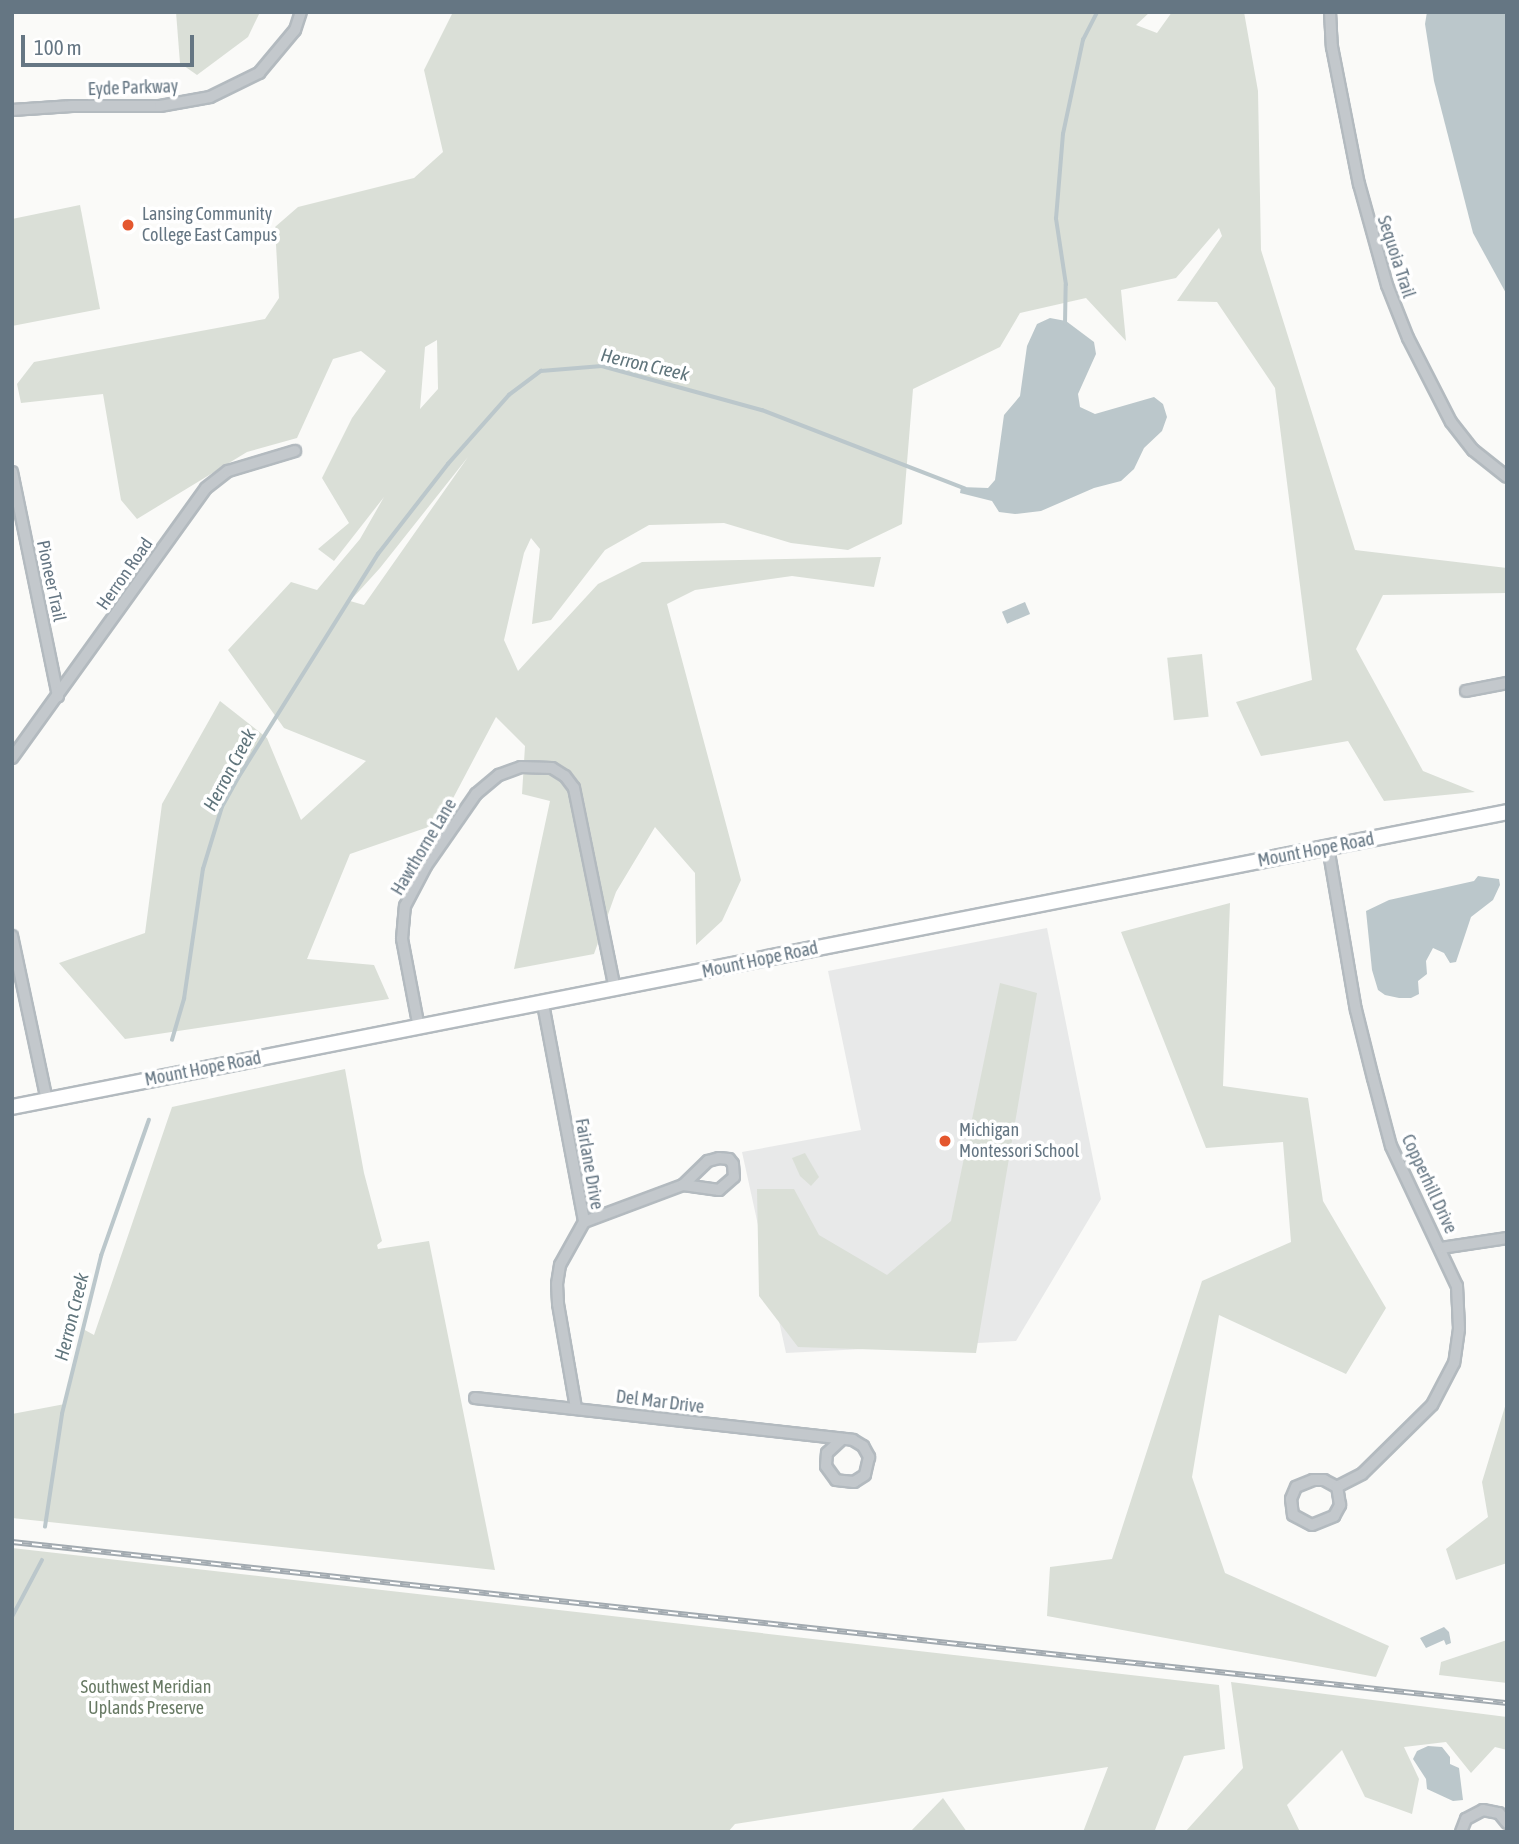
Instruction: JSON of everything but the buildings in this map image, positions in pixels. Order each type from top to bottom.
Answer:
[{"type":"street","name":"Eyde Parkway","points":[[12,110],[72,106],[160,106],[210,97],[258,73],[295,30],[301,12]]},
{"type":"street","name":"Sequoia Trail","points":[[1330,12],[1332,47],[1363,202],[1387,285],[1408,338],[1451,422],[1473,450],[1507,477]]},
{"type":"street","name":"Herron Road","points":[[12,758],[206,488],[228,471],[295,451]]},
{"type":"street","name":"Pioneer Trail","points":[[12,472],[58,696]]},
{"type":"street","points":[[1466,691],[1507,683]]},
{"type":"street","name":"Hawthorne Lane","points":[[419,1028],[402,939],[405,906],[426,866],[476,794],[499,775],[521,766],[552,768],[565,776],[574,789],[615,990]]},
{"type":"street","name":"Mount Hope Road","points":[[12,1107],[1507,812]]},
{"type":"street","name":"Copperhill Drive","points":[[1328,847],[1356,1010],[1391,1146],[1457,1286],[1459,1329],[1454,1363],[1432,1405],[1362,1474],[1337,1487]]},
{"type":"street","points":[[12,936],[47,1101]]},
{"type":"street","name":"Fairlane Drive","points":[[543,1004],[584,1222],[561,1265],[557,1283],[558,1304],[576,1408]]},
{"type":"street","points":[[584,1222],[683,1185],[708,1161],[729,1159],[733,1164],[734,1177],[719,1190],[683,1185]]},
{"type":"street","points":[[1441,1248],[1507,1238]]},
{"type":"street","name":"Del Mar Drive","points":[[475,1398],[858,1442],[869,1457],[868,1470],[854,1482],[836,1480],[825,1465],[827,1453],[840,1441]]},
{"type":"street","points":[[1324,1480],[1337,1487],[1340,1505],[1334,1516],[1312,1525],[1293,1515],[1291,1499],[1302,1483],[1324,1480]]},
{"type":"street","points":[[1461,1832],[1466,1819],[1483,1810],[1499,1813],[1507,1822]]},
{"type":"shaded area","points":[[1427,12],[1507,12],[1507,295],[1473,233],[1434,81],[1425,24]]},
{"type":"shaded area","points":[[1050,318],[1066,321],[1094,342],[1096,354],[1078,394],[1080,407],[1095,414],[1154,397],[1163,404],[1167,417],[1162,431],[1144,448],[1134,469],[1121,481],[1094,488],[1041,511],[1015,514],[999,512],[992,501],[960,493],[961,487],[988,488],[995,480],[1004,415],[1020,396],[1027,346],[1037,324]]},
{"type":"shaded area","points":[[1025,602],[1030,614],[1007,624],[1002,612]]},
{"type":"shaded area","points":[[1478,876],[1499,879],[1500,885],[1493,900],[1471,917],[1456,962],[1450,963],[1444,953],[1433,948],[1426,961],[1427,974],[1418,981],[1419,994],[1411,998],[1399,998],[1385,995],[1378,990],[1372,970],[1366,911],[1389,900],[1474,881]]},
{"type":"shaded area","name":"Michigan Montessori School","points":[[1047,928],[1101,1199],[1016,1341],[786,1353],[742,1152],[861,1130],[828,971]]},
{"type":"shaded area","points":[[1444,1627],[1449,1632],[1451,1643],[1446,1645],[1444,1640],[1426,1648],[1420,1638]]},
{"type":"shaded area","points":[[1428,1746],[1442,1747],[1450,1757],[1450,1764],[1459,1768],[1463,1800],[1453,1801],[1427,1789],[1426,1779],[1413,1759],[1417,1751]]},
{"type":"green space","points":[[176,12],[260,12],[248,37],[197,75],[180,63]]},
{"type":"green space","points":[[453,12],[1150,12],[1136,25],[1157,33],[1172,12],[1244,12],[1258,91],[1261,250],[1355,550],[1507,568],[1507,593],[1383,595],[1356,649],[1423,771],[1475,792],[1384,801],[1348,741],[1261,756],[1236,702],[1312,680],[1275,388],[1217,302],[1177,301],[1222,236],[1219,228],[1176,278],[1121,290],[1126,341],[1086,298],[1020,313],[1000,347],[913,389],[902,524],[848,550],[791,543],[724,523],[649,525],[605,550],[551,620],[532,624],[540,549],[531,538],[524,553],[504,640],[518,671],[598,584],[642,562],[881,557],[874,587],[792,576],[695,590],[667,604],[741,880],[722,921],[696,945],[695,873],[655,827],[616,892],[594,954],[514,969],[550,801],[522,794],[525,746],[496,717],[440,823],[350,854],[307,959],[374,965],[389,999],[125,1039],[59,963],[145,933],[162,804],[220,701],[267,738],[301,820],[366,761],[284,728],[228,650],[291,582],[317,590],[360,539],[384,497],[334,561],[318,549],[349,523],[322,478],[352,418],[386,371],[361,351],[333,359],[297,438],[247,452],[137,519],[121,500],[103,394],[21,403],[17,384],[34,362],[265,319],[279,298],[275,227],[298,207],[414,178],[443,152],[424,70]],"holes":[[[437,340],[438,389],[420,409],[425,347]],[[468,457],[364,605],[350,601],[380,568]]]},
{"type":"green space","points":[[80,205],[100,309],[12,326],[12,219]]},
{"type":"green space","points":[[1202,654],[1209,717],[1174,720],[1167,658]]},
{"type":"green space","points":[[1230,903],[1223,1086],[1308,1098],[1323,1201],[1386,1308],[1346,1374],[1219,1315],[1192,1477],[1225,1573],[1389,1646],[1376,1677],[1047,1616],[1050,1567],[1112,1559],[1202,1281],[1291,1242],[1283,1142],[1206,1148],[1121,932]]},
{"type":"green space","points":[[1000,983],[1037,993],[976,1353],[798,1347],[759,1296],[757,1189],[794,1189],[819,1235],[887,1275],[951,1221]]},
{"type":"green space","points":[[345,1069],[364,1173],[382,1241],[377,1245],[378,1249],[429,1241],[495,1570],[12,1518],[12,1414],[65,1404],[83,1329],[94,1335],[172,1107]]},
{"type":"green space","points":[[805,1153],[819,1177],[811,1186],[800,1176],[792,1158]]},
{"type":"green space","points":[[1507,1400],[1507,1563],[1456,1580],[1446,1549],[1488,1517],[1482,1482]]},
{"type":"green space","name":"Southwest Meridian Uplands Preserve","points":[[12,1548],[1219,1685],[1225,1749],[1184,1756],[1155,1830],[1157,1832],[1083,1832],[1108,1767],[735,1824],[728,1832],[12,1832]]},
{"type":"green space","points":[[1507,1640],[1507,1683],[1439,1675],[1441,1662]]},
{"type":"green space","points":[[1231,1682],[1507,1717],[1507,1750],[1495,1747],[1471,1773],[1446,1742],[1404,1747],[1419,1779],[1412,1814],[1365,1797],[1342,1750],[1287,1805],[1300,1832],[1185,1832],[1243,1768]]},
{"type":"green space","points":[[943,1798],[967,1832],[910,1832]]},
{"type":"waterway","name":"Herron Creek","points":[[1065,324],[1066,285],[1056,219],[1063,134],[1083,40],[1097,12]]},
{"type":"waterway","name":"Herron Creek","points":[[172,1040],[184,999],[203,869],[222,807],[378,554],[448,464],[509,395],[541,371],[602,366],[762,410],[964,488]]},
{"type":"waterway","name":"Herron Creek","points":[[45,1527],[62,1414],[101,1256],[149,1120]]},
{"type":"waterway","name":"Herron Creek","points":[[12,1617],[42,1560]]},
{"type":"railway","points":[[12,1542],[1507,1703]]},
{"type":"place","name":"Lansing Community College East Campus","points":[[128,225]]},
{"type":"place","name":"Michigan Montessori School","points":[[945,1141]]}]
